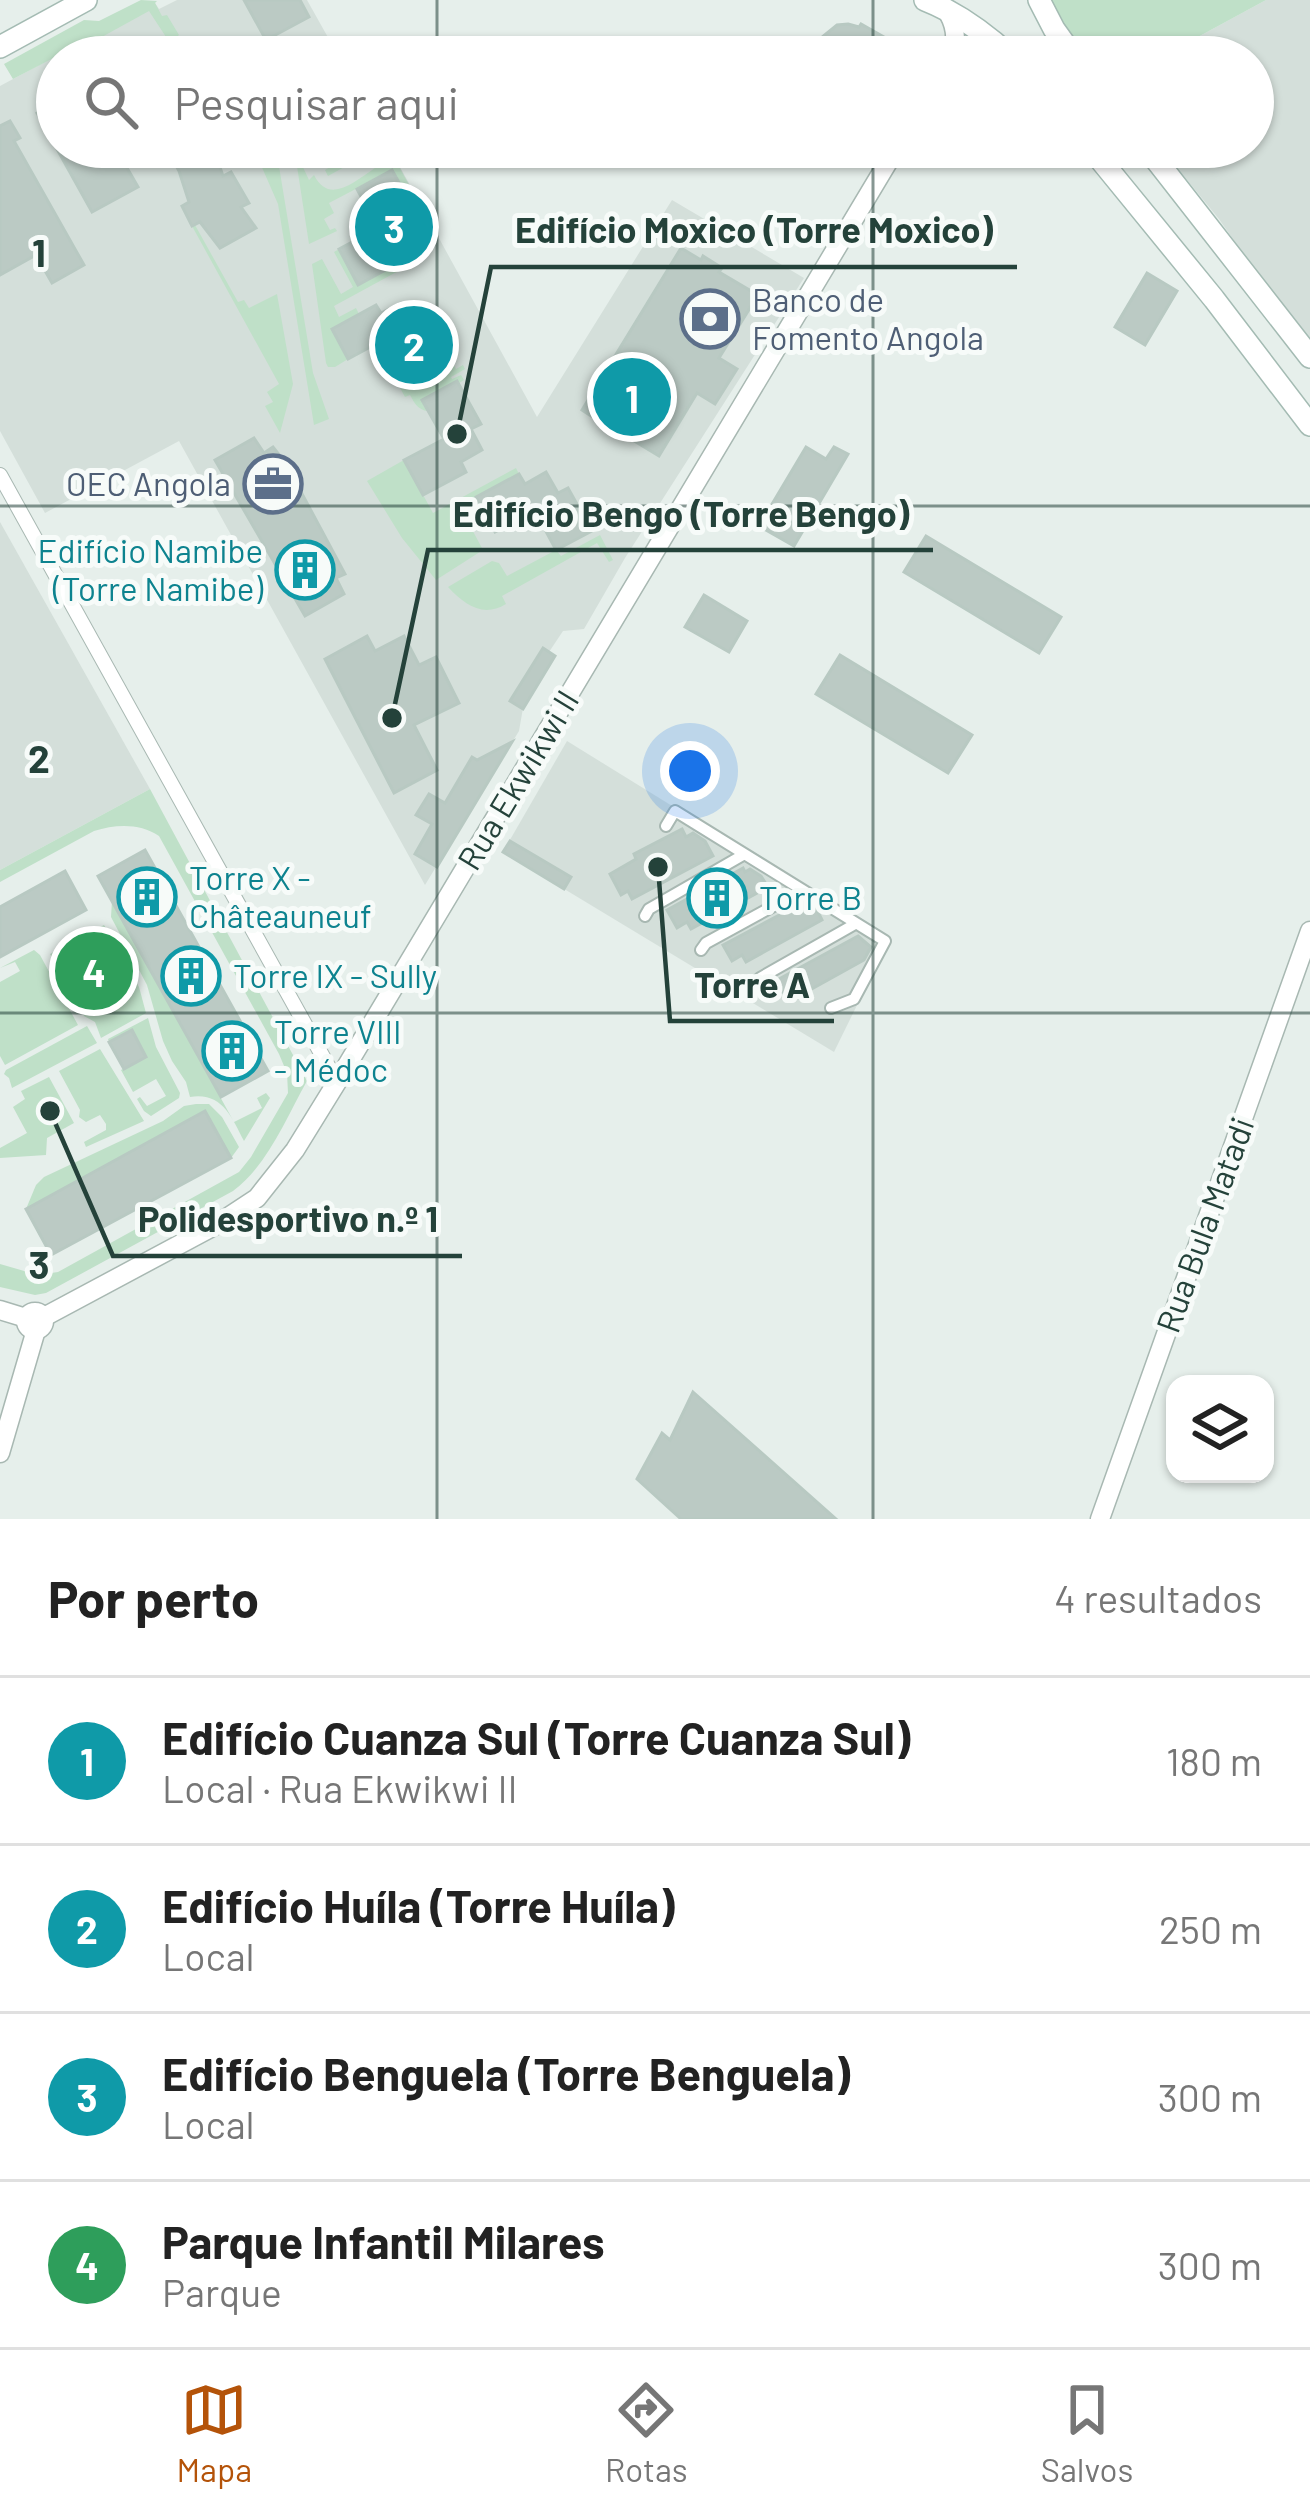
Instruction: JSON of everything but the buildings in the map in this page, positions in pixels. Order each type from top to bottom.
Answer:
[{"type":"main road","points":[[0,47],[86,0]]},
{"type":"main road","points":[[1039,0],[1060,36]]},
{"type":"main road","points":[[935,4],[988,36]]},
{"type":"main road","points":[[1107,168],[1310,425]]},
{"type":"main road","points":[[1162,168],[1310,357]]},
{"type":"street","points":[[935,4],[952,19],[956,36]]},
{"type":"street","name":"Rua Ekwikwi II","points":[[35,1322],[257,1198],[295,1150],[884,168]]},
{"type":"street","points":[[0,475],[337,1082]]},
{"type":"street","points":[[666,826],[675,811],[885,941],[854,999],[831,1008]]},
{"type":"street","points":[[645,916],[743,855]]},
{"type":"street","points":[[701,950],[801,891]]},
{"type":"street","points":[[756,984],[855,924]]},
{"type":"street","name":"Rua Bula Matadi","points":[[1100,1519],[1310,931]]},
{"type":"street","points":[[0,1310],[35,1322],[0,1453]]},
{"type":"shaded area","points":[[177,0],[307,0],[327,36],[93,36],[155,3],[159,9]]},
{"type":"shaded area","points":[[1266,0],[1310,0],[1310,339],[1177,168],[1274,168],[1274,36],[1200,36]]},
{"type":"shaded area","points":[[36,67],[36,168],[401,168],[537,417],[672,200],[804,278],[584,629],[563,631],[545,658],[523,708],[519,731],[425,885],[179,441],[45,513],[0,431],[0,86]]},
{"type":"shaded area","points":[[0,522],[150,789],[0,870]]},
{"type":"shaded area","points":[[567,741],[889,940],[834,1052],[503,852]]},
{"type":"green space","points":[[141,0],[157,1],[162,16],[167,15],[179,35],[165,36],[149,11],[104,36],[55,36],[84,20],[99,21]]},
{"type":"green space","points":[[1047,0],[1266,0],[1200,36],[1070,36]]},
{"type":"green space","points":[[36,46],[36,67],[13,79],[4,64]]},
{"type":"green space","points":[[262,168],[279,168],[313,373],[329,419],[314,425],[278,204]]},
{"type":"green space","points":[[297,168],[303,168],[309,180],[314,175],[334,190],[375,168],[400,168],[426,216],[420,220],[392,170],[329,203],[334,213],[324,219],[330,230],[337,231],[309,244]]},
{"type":"green space","points":[[195,225],[238,302],[244,300],[249,308],[277,294],[293,384],[280,433],[265,406],[273,402],[267,392],[279,384]]},
{"type":"green space","points":[[339,249],[359,284],[410,257],[413,263],[334,306],[339,317],[356,308],[359,314],[332,329],[348,359],[328,367],[312,264],[322,259],[341,294],[353,287],[334,252]]},
{"type":"green space","points":[[448,354],[456,369],[463,365],[465,369],[452,379],[461,375],[464,380],[423,399],[428,411],[422,409],[399,386],[403,367],[411,379]]},
{"type":"green space","points":[[404,460],[433,513],[516,468],[519,474],[460,507],[483,550],[436,580],[402,538],[367,481]]},
{"type":"green space","points":[[600,535],[613,560],[609,562],[597,543],[502,596],[506,604],[498,608],[475,608],[448,587],[492,561],[507,576],[556,550],[561,556]]},
{"type":"green space","points":[[150,789],[307,1081],[266,1155],[233,1191],[46,1293],[0,1287],[0,1264],[38,1275],[58,1272],[239,1172],[288,1093],[279,1054],[159,836],[128,826],[94,831],[0,882],[0,870]]},
{"type":"green space","points":[[112,901],[234,1121],[218,1102],[190,1097],[163,1041],[147,985],[111,917]]},
{"type":"green space","points":[[104,925],[139,987],[146,1013],[101,1038],[50,954]]},
{"type":"green space","points":[[34,950],[78,1025],[5,1065],[0,1056],[0,982],[20,971],[15,962],[0,968]]},
{"type":"green space","points":[[148,1018],[156,1047],[180,1093],[151,1116],[137,1099],[147,1106],[166,1096],[156,1079],[133,1092],[121,1070],[146,1057],[132,1031],[108,1039]]},
{"type":"green space","points":[[87,1026],[97,1043],[12,1088],[6,1070]]},
{"type":"green space","points":[[100,1049],[144,1121],[86,1147],[84,1142],[106,1130],[106,1124],[100,1115],[86,1122],[79,1117],[80,1110],[59,1071]]},
{"type":"green space","points":[[49,1077],[74,1123],[47,1138],[46,1155],[0,1158],[0,1148],[27,1133],[13,1107],[25,1099],[21,1091]]},
{"type":"green space","points":[[266,1093],[270,1098],[244,1141],[234,1122],[262,1108],[257,1098]]},
{"type":"green space","points":[[196,1104],[209,1104],[222,1117],[239,1147],[231,1158],[205,1111],[26,1209],[44,1177]]},
{"type":"place","name":"Edifício Benguela (Torre Benguela)","points":[[394,227]]},
{"type":"place","name":"Banco de Fomento Angola","points":[[710,319]]},
{"type":"place","name":"Edifício Huíla (Torre Huíla)","points":[[414,345]]},
{"type":"place","name":"Edifício Cuanza Sul (Torre Cuanza Sul)","points":[[632,397]]},
{"type":"place","name":"Edifício Moxico (Torre Moxico)","points":[[457,434]]},
{"type":"place","name":"OEC Angola","points":[[273,484]]},
{"type":"place","name":"Edifício Namibe (Torre Namibe)","points":[[305,570]]},
{"type":"place","name":"Edifício Bengo (Torre Bengo)","points":[[392,718]]},
{"type":"place","name":"Torre A","points":[[658,867]]},
{"type":"place","name":"Torre X - Châteauneuf","points":[[147,897]]},
{"type":"place","name":"Torre B","points":[[717,898]]},
{"type":"place","name":"Parque Infantil Milares","points":[[94,971]]},
{"type":"place","name":"Torre IX - Sully","points":[[191,976]]},
{"type":"place","name":"Torre VIII - Médoc","points":[[232,1051]]},
{"type":"place","name":"Polidesportivo n.º 1","points":[[50,1111]]}]
